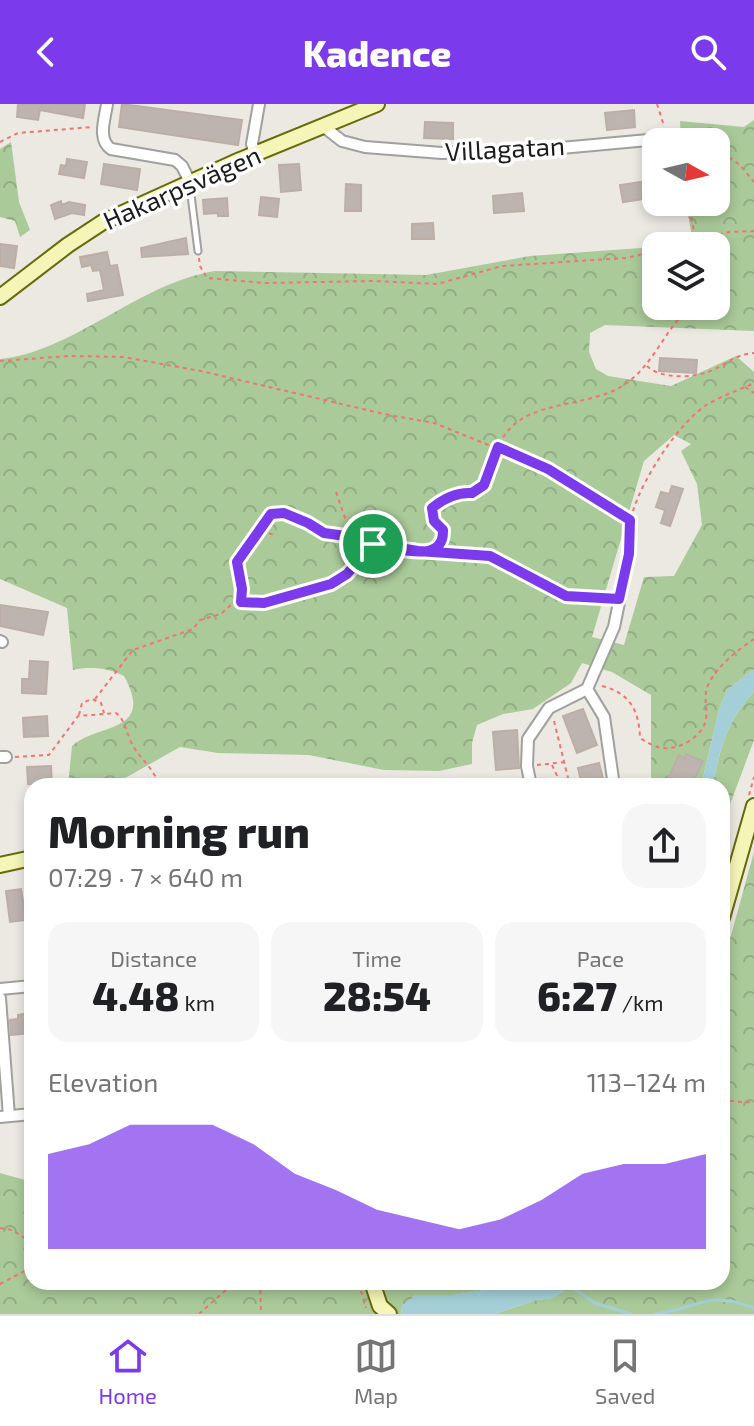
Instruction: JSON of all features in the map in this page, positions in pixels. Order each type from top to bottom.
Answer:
[{"type":"street","points":[[107,104],[103,132],[106,146],[175,160],[182,166],[190,182]]},
{"type":"street","points":[[255,155],[252,144],[259,104]]},
{"type":"street","name":"Hakarpsvägen","points":[[0,297],[86,232],[190,182],[377,104]]},
{"type":"street","name":"Villagatan","points":[[323,126],[342,141],[365,147],[442,153],[550,149],[642,141]]},
{"type":"street","points":[[529,778],[528,739],[549,708],[587,689],[614,627],[629,554],[630,520]]},
{"type":"street","points":[[587,689],[604,717],[613,778]]},
{"type":"street","points":[[730,890],[754,806]]},
{"type":"street","points":[[0,865],[24,860]]},
{"type":"street","points":[[0,989],[24,987]]},
{"type":"street","points":[[0,998],[4,1116],[24,1115]]},
{"type":"street","points":[[375,1290],[380,1306],[389,1314]]},
{"type":"lane","points":[[190,182],[198,251]]},
{"type":"path","points":[[657,104],[664,128]]},
{"type":"path","points":[[0,142],[18,133],[103,132]]},
{"type":"path","points":[[730,158],[754,182]]},
{"type":"path","points":[[730,234],[754,231]]},
{"type":"path","points":[[198,251],[200,266],[207,278],[265,283],[373,281],[437,284],[502,266],[642,254]]},
{"type":"path","points":[[432,552],[443,538],[443,530],[434,521],[432,508],[442,500],[472,493],[484,485],[504,434],[522,418],[623,386],[646,366],[677,320]]},
{"type":"path","points":[[646,366],[652,371],[674,376],[697,375],[736,356],[754,353]]},
{"type":"path","points":[[0,361],[109,355],[157,362],[434,423],[548,469],[630,520],[636,501],[668,444],[693,416],[709,404],[754,383]]},
{"type":"path","points":[[745,387],[754,393]]},
{"type":"path","points":[[336,492],[345,518],[364,540]]},
{"type":"path","points":[[241,602],[237,562],[267,516],[284,513],[324,533],[373,544],[490,556],[566,596],[620,599]]},
{"type":"path","points":[[258,531],[276,535]]},
{"type":"path","points":[[3,757],[49,755],[78,716],[85,700],[95,699],[133,650],[193,629],[200,620],[221,614],[231,605],[264,603],[331,584],[347,574],[373,544]]},
{"type":"path","points":[[587,689],[601,686],[618,690],[632,702],[640,738],[664,749],[695,739],[706,721],[704,701],[710,681],[730,656],[754,639]]},
{"type":"path","points":[[95,699],[103,706],[104,713]]},
{"type":"path","points":[[549,708],[558,731],[568,778]]},
{"type":"path","points":[[78,716],[116,713],[122,718],[131,741],[157,778]]},
{"type":"path","points":[[527,766],[565,762]]},
{"type":"path","points":[[552,764],[558,778]]},
{"type":"path","points":[[730,1100],[754,1101]]},
{"type":"path","points":[[0,1228],[12,1230],[24,1238]]},
{"type":"path","points":[[0,1284],[24,1271]]},
{"type":"path","points":[[199,1314],[226,1290]]},
{"type":"path","points":[[260,1290],[261,1314]]},
{"type":"green space","points":[[754,120],[754,331],[605,325],[590,333],[589,352],[596,369],[608,376],[671,386],[736,356],[754,372],[754,669],[727,690],[719,710],[703,778],[651,778],[651,695],[612,672],[582,663],[571,683],[533,709],[503,714],[477,725],[472,743],[472,764],[439,771],[384,770],[309,755],[218,753],[180,747],[125,778],[69,778],[72,746],[128,718],[133,708],[132,695],[124,676],[118,673],[93,668],[73,670],[67,608],[0,579],[0,359],[27,354],[54,344],[160,289],[215,271],[426,275],[530,256],[642,248],[642,320],[730,320],[730,232],[691,232],[688,216],[730,216],[730,128],[680,128],[680,121],[744,127]],"holes":[[[674,435],[691,444],[681,451],[697,484],[702,525],[674,576],[644,577],[624,645],[592,637],[644,461]]]},
{"type":"green space","points":[[11,142],[19,202],[30,230],[20,237],[15,221],[0,217],[0,149]]},
{"type":"green space","points":[[754,692],[754,740],[730,804],[730,778],[714,778],[722,747],[744,703]]},
{"type":"green space","points":[[754,852],[754,1314],[495,1314],[536,1300],[553,1298],[564,1290],[730,1290],[730,939]]},
{"type":"green space","points":[[0,1173],[24,1180],[24,1290],[484,1290],[454,1295],[416,1295],[402,1306],[401,1314],[0,1314]]},
{"type":"water","points":[[754,669],[754,692],[731,725],[714,778],[703,778],[719,710],[727,690]]},
{"type":"water","points":[[484,1290],[564,1290],[553,1298],[536,1300],[495,1314],[401,1314],[402,1306],[416,1295],[454,1295]]},
{"type":"building","points":[[18,104],[85,104],[83,118],[40,110],[38,120],[17,117]]},
{"type":"building","points":[[122,104],[242,120],[238,145],[119,127]]},
{"type":"building","points":[[634,110],[635,127],[607,130],[605,113]]},
{"type":"building","points":[[425,122],[453,123],[453,139],[424,138]]},
{"type":"building","points":[[67,159],[87,162],[84,178],[59,174],[61,165],[66,166]]},
{"type":"building","points":[[104,164],[140,169],[137,190],[101,184]]},
{"type":"building","points":[[299,164],[301,190],[281,192],[279,165]]},
{"type":"building","points":[[642,182],[642,199],[623,202],[620,185]]},
{"type":"building","points":[[346,184],[361,185],[361,211],[345,211]]},
{"type":"building","points":[[522,193],[524,211],[494,213],[493,196]]},
{"type":"building","points":[[261,197],[279,199],[277,217],[259,215]]},
{"type":"building","points":[[227,198],[228,216],[204,214],[203,200]]},
{"type":"building","points":[[61,201],[62,205],[69,202],[85,205],[84,215],[72,213],[55,219],[51,205]]},
{"type":"building","points":[[433,223],[434,239],[412,239],[412,224]]},
{"type":"building","points":[[186,238],[188,254],[142,257],[141,248]]},
{"type":"building","points":[[0,244],[17,246],[14,268],[0,266]]},
{"type":"building","points":[[107,252],[110,266],[117,265],[123,295],[88,301],[87,294],[104,290],[100,270],[93,271],[91,265],[82,267],[80,257]]},
{"type":"building","points":[[660,358],[697,360],[696,373],[659,371]]},
{"type":"building","points":[[672,486],[683,489],[670,526],[661,523],[665,510],[656,507],[661,492],[669,494]]},
{"type":"building","points":[[0,605],[48,612],[43,635],[0,626]]},
{"type":"building","points":[[30,661],[48,662],[46,694],[22,693],[22,679],[29,679]]},
{"type":"building","points":[[583,709],[597,745],[577,753],[563,716]]},
{"type":"building","points":[[47,716],[48,736],[24,737],[23,718]]},
{"type":"building","points":[[517,730],[519,768],[496,770],[493,732]]},
{"type":"building","points":[[686,754],[703,761],[695,778],[668,778],[679,755],[685,758]]},
{"type":"building","points":[[599,763],[603,778],[580,778],[578,768]]},
{"type":"building","points":[[51,766],[52,778],[28,778],[27,767]]},
{"type":"building","points":[[21,889],[24,920],[10,922],[6,891]]},
{"type":"building","points":[[24,1014],[24,1034],[11,1035],[10,1020],[18,1019],[18,1015]]},
{"type":"waterway","points":[[576,1290],[595,1303],[631,1314]]},
{"type":"waterway","points":[[654,1314],[713,1300],[754,1308]]},
{"type":"route","points":[[373,544],[347,574],[331,584],[264,603],[241,602],[237,562],[271,514],[291,515],[324,533],[360,538],[373,544],[418,551],[442,553],[464,552],[490,556],[566,596],[619,599],[629,554],[630,520],[548,469],[498,447],[484,485],[472,493],[442,500],[432,508],[434,521],[443,530],[442,542],[437,549],[432,552],[418,551],[373,544]]}]
